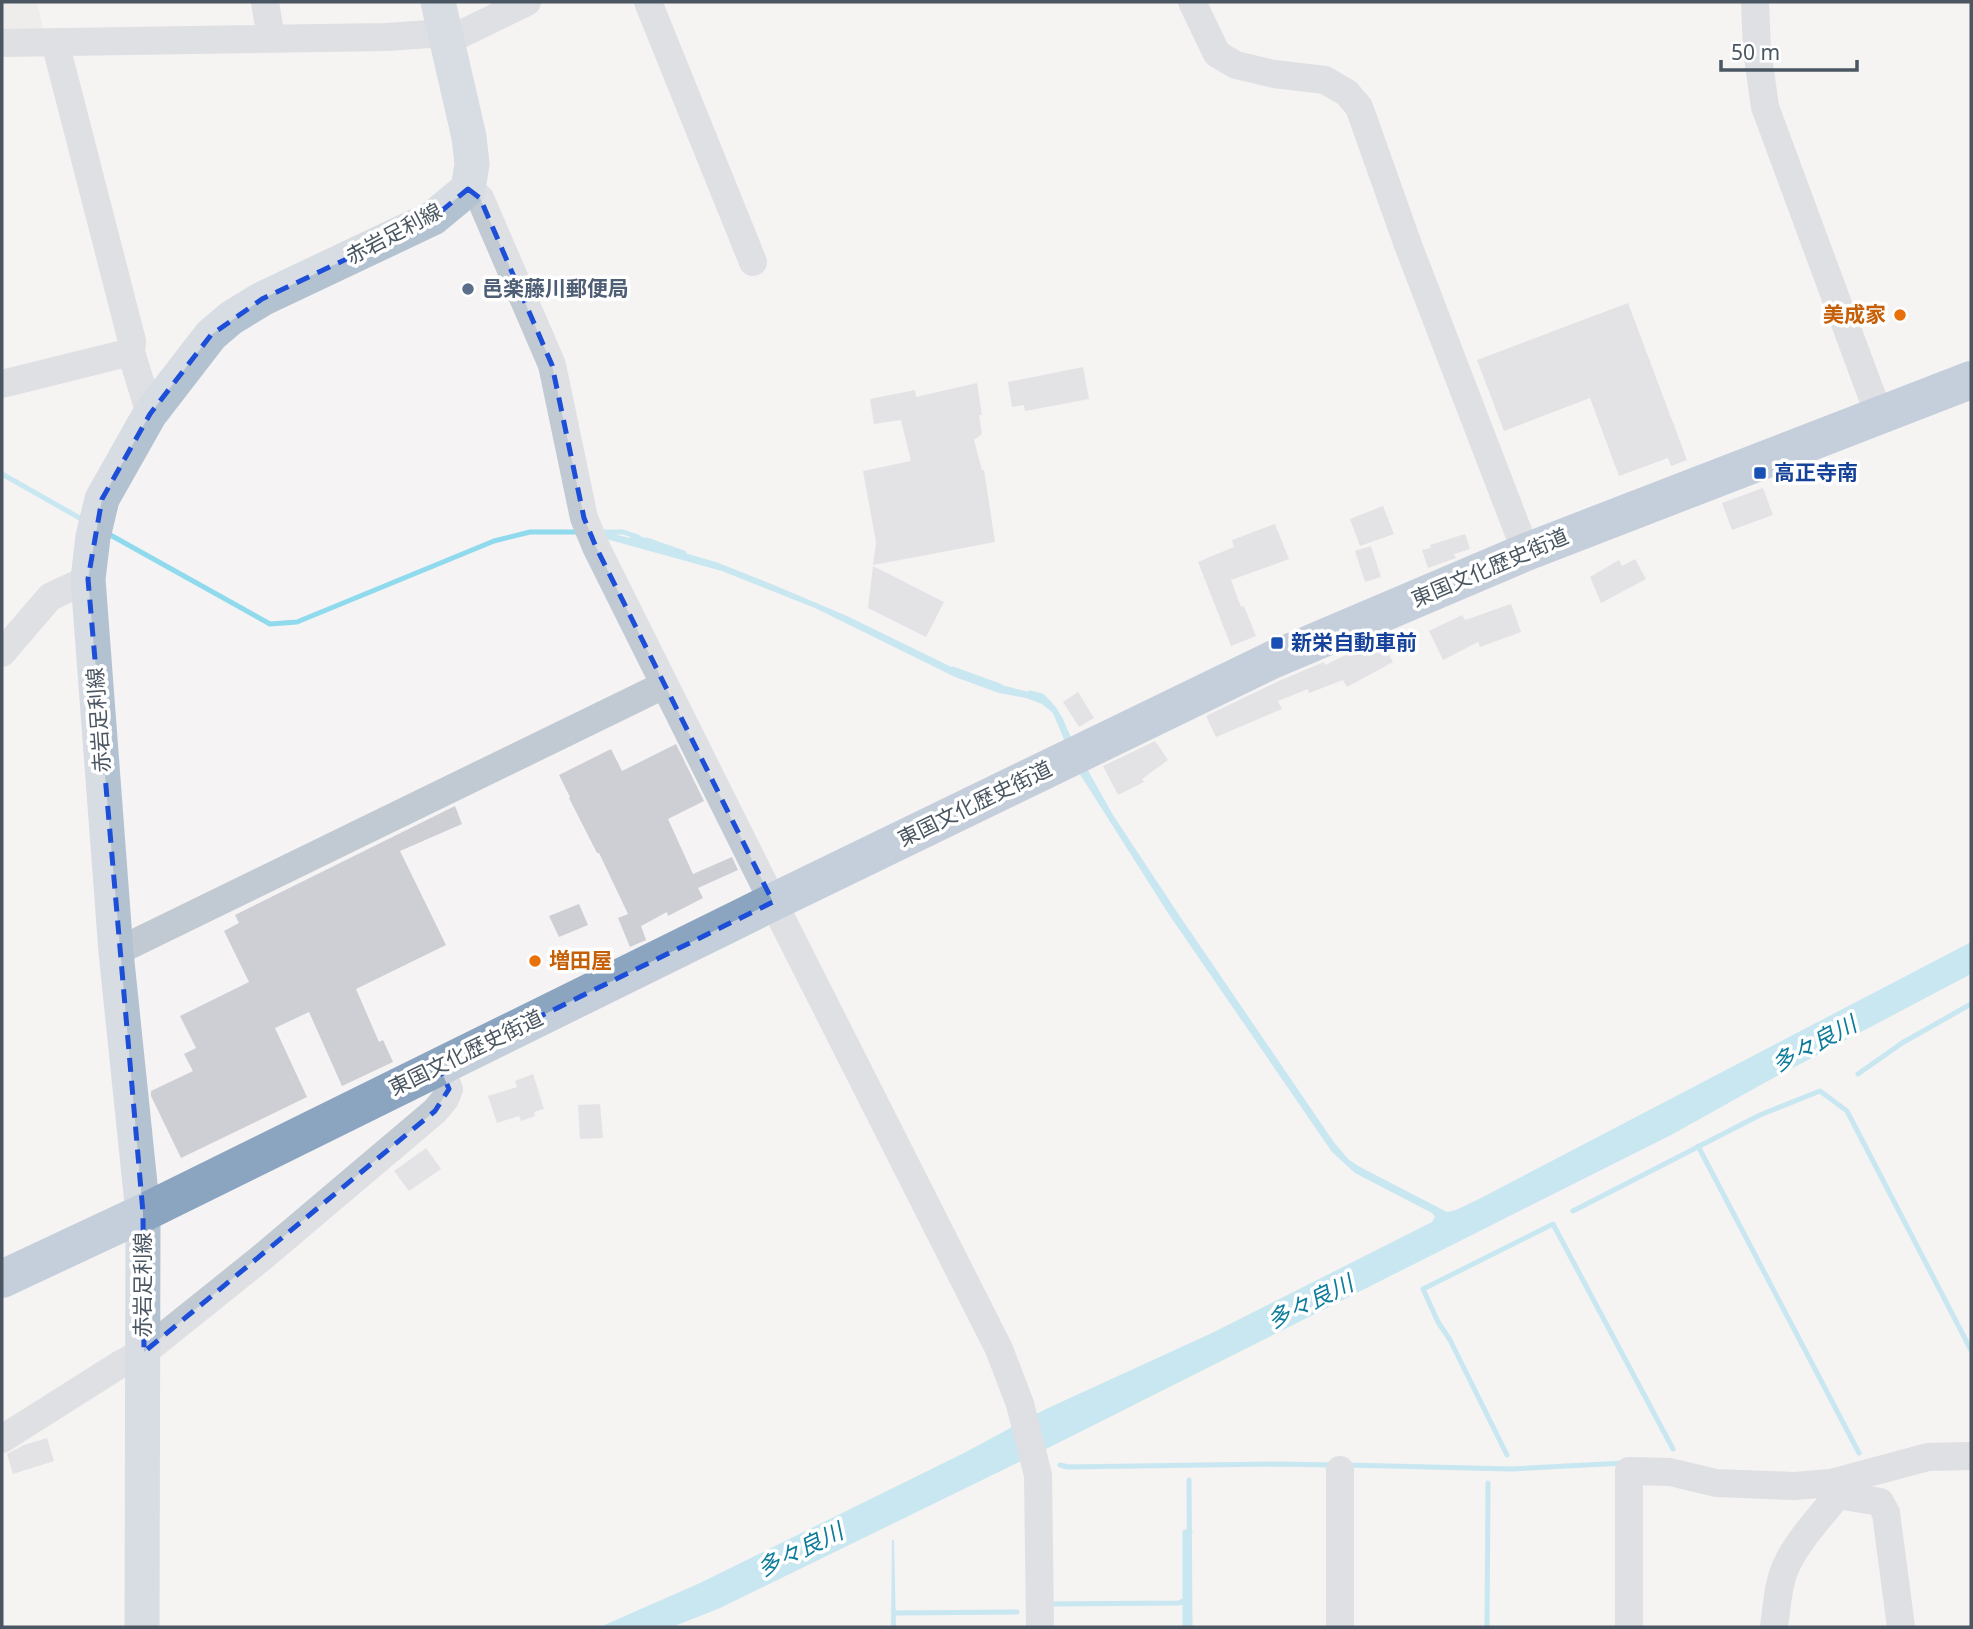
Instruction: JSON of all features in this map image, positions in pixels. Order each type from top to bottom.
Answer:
[{"type":"highway","name":"東国文化歴史街道","points":[[2,1279],[143,1213],[773,902],[1272,660],[1526,552],[1971,380]]},
{"type":"main road","points":[[443,25],[469,137],[472,164],[468,189]]},
{"type":"main road","name":"赤岩足利線","points":[[142,1627],[143,1213],[116,952],[88,579],[93,537],[102,499],[150,414],[211,335],[231,318],[262,299],[433,218],[468,189]]},
{"type":"street","points":[[265,2],[271,38]]},
{"type":"street","points":[[2,43],[386,37],[527,2]]},
{"type":"street","points":[[648,2],[753,262]]},
{"type":"street","points":[[1192,2],[1217,54],[1236,65],[1273,74],[1325,80],[1347,93],[1359,107],[1408,245],[1526,552]]},
{"type":"street","points":[[1755,2],[1757,50],[1765,107],[1879,415]]},
{"type":"street","points":[[55,42],[132,341],[131,352],[150,414]]},
{"type":"street","points":[[468,189],[480,198],[552,365],[584,518],[596,547],[999,1349],[1020,1404],[1038,1475],[1040,1627]]},
{"type":"street","points":[[2,384],[131,352]]},
{"type":"street","points":[[2,653],[50,597],[88,579]]},
{"type":"street","points":[[116,952],[664,685]]},
{"type":"street","points":[[2,1439],[144,1352],[260,1259],[435,1111],[449,1089],[439,1066]]},
{"type":"street","points":[[1774,1627],[1778,1597],[1787,1564],[1835,1489],[1928,1457],[1971,1455]]},
{"type":"street","points":[[1340,1470],[1340,1627]]},
{"type":"street","points":[[1629,1627],[1629,1471],[1670,1472],[1716,1483],[1835,1489],[1880,1502],[1886,1513],[1901,1627]]},
{"type":"highlighted area","points":[[468,189],[480,198],[552,365],[584,518],[596,547],[773,902],[439,1066],[449,1089],[435,1111],[144,1352],[143,1213],[88,579],[102,499],[150,414],[211,335],[262,299],[433,218]]},
{"type":"shaded area","points":[[2,2],[37,2],[44,34],[2,36]]},
{"type":"water","name":"多々良川","points":[[596,530],[630,538],[632,534],[653,540],[653,544],[716,562],[847,616],[974,678],[1033,693],[1055,706],[1113,815],[1333,1141],[1348,1159],[1360,1167],[1447,1212],[1481,1198],[1971,942],[1971,974],[1671,1135],[1054,1445],[720,1608],[672,1627],[600,1627],[700,1583],[964,1453],[1046,1409],[1212,1333],[1432,1222],[1435,1217],[1355,1173],[1332,1152],[1168,913],[1076,768],[1053,713],[1042,704],[1026,698],[999,693],[955,677],[815,608],[722,571],[599,537]]},
{"type":"water","points":[[894,1540],[896,1627],[891,1627]]},
{"type":"building","points":[[1628,303],[1687,460],[1671,466],[1668,458],[1619,476],[1590,398],[1504,431],[1477,360]]},
{"type":"building","points":[[1083,367],[1089,399],[1025,411],[1024,405],[1012,407],[1008,382]]},
{"type":"building","points":[[977,383],[982,434],[974,440],[984,470],[995,542],[873,565],[876,542],[863,471],[911,461],[901,420],[874,424],[870,399],[915,390],[916,397]]},
{"type":"building","points":[[1763,488],[1773,515],[1732,530],[1722,503]]},
{"type":"building","points":[[1383,506],[1394,534],[1360,546],[1350,519]]},
{"type":"building","points":[[1275,524],[1289,559],[1231,580],[1256,636],[1231,646],[1198,562],[1234,547],[1232,540]]},
{"type":"building","points":[[1465,534],[1470,549],[1454,554],[1456,558],[1428,568],[1422,550]]},
{"type":"building","points":[[1371,546],[1381,577],[1365,582],[1355,551]]},
{"type":"building","points":[[1635,559],[1646,579],[1601,603],[1590,577],[1619,560],[1622,566]]},
{"type":"building","points":[[873,566],[944,602],[926,637],[868,608]]},
{"type":"building","points":[[1511,604],[1521,632],[1480,647],[1478,642],[1443,660],[1429,631],[1462,615],[1465,620]]},
{"type":"building","points":[[1381,638],[1393,662],[1347,687],[1343,680],[1309,693],[1308,689],[1278,701],[1282,709],[1216,737],[1206,716],[1281,680],[1324,662],[1325,665]]},
{"type":"building","points":[[1078,692],[1094,718],[1079,727],[1063,702]]},
{"type":"building","points":[[1155,741],[1168,760],[1142,779],[1144,782],[1118,795],[1103,766]]},
{"type":"building","points":[[676,744],[704,801],[668,819],[693,874],[732,857],[738,870],[698,888],[703,898],[641,926],[646,940],[630,947],[618,918],[628,914],[559,775],[611,749],[622,771]]},
{"type":"building","points":[[455,806],[462,824],[400,851],[446,945],[356,989],[379,1042],[383,1040],[393,1062],[342,1086],[309,1012],[275,1028],[307,1097],[181,1158],[151,1091],[193,1071],[184,1054],[196,1048],[180,1016],[249,982],[224,931],[239,923],[235,915]]},
{"type":"building","points":[[579,904],[588,925],[559,937],[549,916]]},
{"type":"building","points":[[533,1074],[544,1109],[521,1121],[519,1116],[497,1123],[488,1096],[517,1087],[515,1081]]},
{"type":"building","points":[[600,1104],[603,1138],[580,1139],[578,1105]]},
{"type":"building","points":[[426,1148],[441,1169],[409,1191],[394,1171]]},
{"type":"building","points":[[47,1438],[54,1461],[13,1474],[7,1454]]},
{"type":"waterway","points":[[2,474],[85,521]]},
{"type":"waterway","points":[[105,532],[270,624],[297,622],[494,541],[530,532],[579,532]]},
{"type":"waterway","points":[[600,532],[623,532],[638,537]]},
{"type":"waterway","points":[[647,540],[684,553]]},
{"type":"waterway","points":[[953,669],[1000,686]]},
{"type":"waterway","points":[[1030,693],[1042,696],[1051,705]]},
{"type":"waterway","points":[[1858,1074],[1902,1043],[1971,1004]]},
{"type":"waterway","points":[[1573,1211],[1760,1115],[1820,1091],[1847,1111],[1971,1350]]},
{"type":"waterway","points":[[1698,1146],[1859,1453]]},
{"type":"waterway","points":[[1507,1455],[1423,1289],[1553,1224],[1673,1449]]},
{"type":"waterway","points":[[1347,1465],[1512,1469],[1624,1463]]},
{"type":"waterway","points":[[1060,1465],[1333,1465]]},
{"type":"waterway","points":[[1189,1480],[1190,1627]]},
{"type":"waterway","points":[[1487,1627],[1488,1483]]},
{"type":"waterway","points":[[1185,1627],[1185,1532],[1190,1532]]},
{"type":"waterway","points":[[1050,1604],[1179,1603],[1185,1600]]},
{"type":"waterway","points":[[894,1613],[1017,1612]]},
{"type":"place","name":"邑楽藤川郵便局","points":[[468,289]]},
{"type":"place","name":"美成家","points":[[1900,315]]},
{"type":"place","name":"高正寺南","points":[[1760,473]]},
{"type":"place","name":"新栄自動車前","points":[[1277,643]]},
{"type":"place","name":"増田屋","points":[[535,961]]}]
